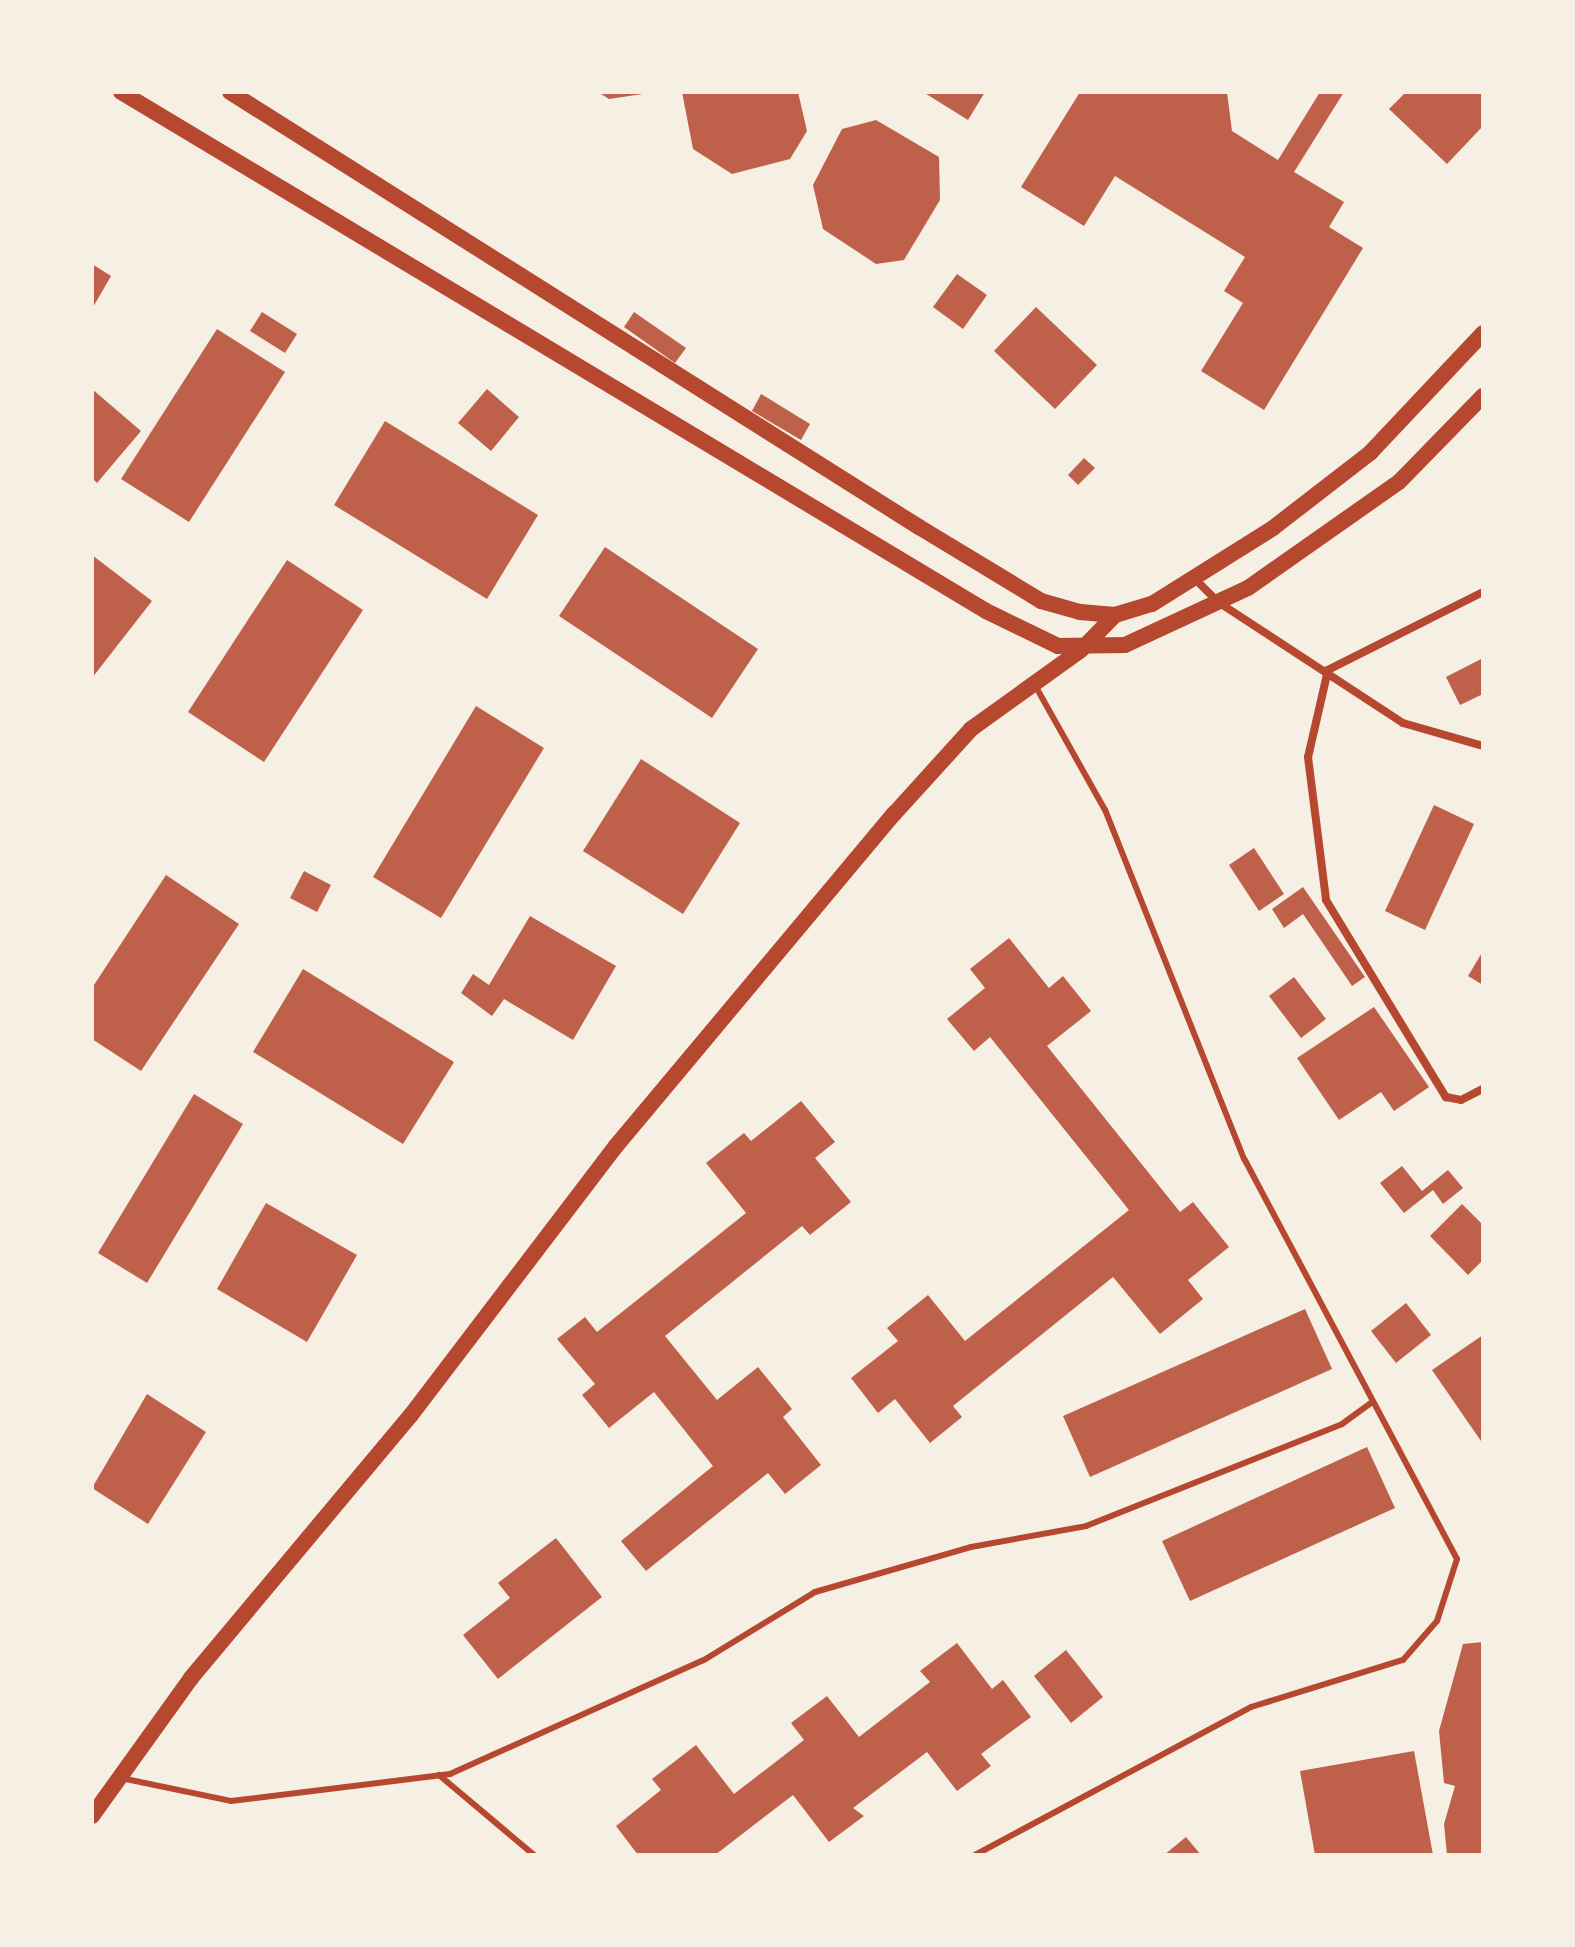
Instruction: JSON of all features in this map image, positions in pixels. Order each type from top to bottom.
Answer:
[{"type":"main road","points":[[121,92],[986,611],[1081,650],[1125,645],[1218,602],[1319,543],[1399,482],[1483,396]]},
{"type":"main road","points":[[230,92],[1041,601],[1115,615]]},
{"type":"main road","points":[[92,1816],[191,1678],[411,1415],[616,1146],[971,729],[1081,650],[1115,615],[1194,578],[1370,453],[1483,333]]},
{"type":"street","points":[[1194,578],[1218,602],[1328,670],[1403,723],[1483,746]]},
{"type":"street","points":[[1328,670],[1483,592]]},
{"type":"street","points":[[1328,670],[1308,757],[1326,900],[1439,1089],[1461,1100],[1483,1089]]},
{"type":"lane","points":[[975,1855],[1251,1707],[1403,1660],[1437,1621],[1457,1559],[1244,1159],[1105,810],[1034,684]]},
{"type":"lane","points":[[121,1778],[231,1801],[438,1775],[704,1660],[815,1592],[971,1547],[1086,1526],[1342,1424],[1372,1402]]},
{"type":"lane","points":[[438,1775],[534,1855]]},
{"type":"building","points":[[598,92],[643,92],[643,94],[609,99]]},
{"type":"building","points":[[682,92],[798,92],[807,131],[790,159],[732,174],[693,149]]},
{"type":"building","points":[[923,92],[985,92],[968,120]]},
{"type":"building","points":[[1080,92],[1227,92],[1232,131],[1278,160],[1320,92],[1344,92],[1294,172],[1344,202],[1329,227],[1363,248],[1264,410],[1201,371],[1243,303],[1224,291],[1245,257],[1115,176],[1084,226],[1021,187]]},
{"type":"building","points":[[1406,92],[1483,92],[1483,126],[1447,164],[1389,109]]},
{"type":"building","points":[[876,120],[939,157],[940,200],[904,260],[876,264],[823,229],[813,185],[842,129]]},
{"type":"building","points":[[92,264],[111,276],[92,309]]},
{"type":"building","points":[[957,274],[987,295],[963,329],[933,307]]},
{"type":"building","points":[[1036,307],[1097,365],[1055,409],[994,351]]},
{"type":"building","points":[[262,312],[297,334],[285,353],[250,331]]},
{"type":"building","points":[[634,312],[686,348],[675,363],[624,327]]},
{"type":"building","points":[[217,329],[285,372],[189,522],[121,479]]},
{"type":"building","points":[[92,389],[141,431],[97,483],[92,478]]},
{"type":"building","points":[[487,389],[519,417],[491,451],[458,423]]},
{"type":"building","points":[[761,394],[810,424],[801,440],[752,411]]},
{"type":"building","points":[[385,421],[538,515],[487,599],[334,505]]},
{"type":"building","points":[[1084,458],[1095,468],[1078,485],[1068,475]]},
{"type":"building","points":[[605,547],[758,649],[712,718],[559,616]]},
{"type":"building","points":[[92,555],[152,601],[92,678]]},
{"type":"building","points":[[287,560],[363,610],[264,762],[188,712]]},
{"type":"building","points":[[1483,658],[1483,694],[1460,705],[1446,677]]},
{"type":"building","points":[[476,706],[544,748],[441,918],[373,877]]},
{"type":"building","points":[[641,759],[740,823],[683,914],[583,851]]},
{"type":"building","points":[[1434,805],[1474,824],[1425,930],[1385,911]]},
{"type":"building","points":[[1254,848],[1284,894],[1259,911],[1229,865]]},
{"type":"building","points":[[304,871],[331,885],[317,912],[290,898]]},
{"type":"building","points":[[166,875],[239,924],[141,1071],[92,1039],[92,988]]},
{"type":"building","points":[[1303,887],[1365,977],[1352,986],[1303,914],[1284,928],[1272,909]]},
{"type":"building","points":[[530,916],[616,966],[573,1040],[504,999],[492,1016],[461,993],[473,974],[489,985]]},
{"type":"building","points":[[1009,938],[1049,988],[1063,976],[1091,1011],[1047,1046],[1180,1212],[1193,1202],[1229,1247],[1188,1280],[1203,1299],[1160,1334],[1113,1277],[953,1406],[962,1417],[930,1443],[895,1399],[878,1413],[851,1378],[898,1341],[887,1328],[928,1295],[965,1341],[1129,1210],[990,1037],[974,1051],[947,1019],[985,988],[970,969]]},
{"type":"building","points":[[1483,951],[1483,985],[1468,976]]},
{"type":"building","points":[[303,969],[454,1062],[403,1144],[253,1052]]},
{"type":"building","points":[[1294,977],[1326,1019],[1301,1038],[1269,996]]},
{"type":"building","points":[[1374,1007],[1429,1087],[1394,1111],[1381,1092],[1339,1120],[1297,1058]]},
{"type":"building","points":[[194,1094],[243,1124],[147,1283],[98,1253]]},
{"type":"building","points":[[801,1101],[835,1142],[815,1158],[851,1202],[810,1235],[802,1226],[665,1336],[717,1400],[758,1367],[792,1409],[783,1417],[821,1465],[785,1494],[768,1473],[646,1571],[621,1541],[713,1466],[654,1392],[609,1428],[582,1395],[595,1384],[557,1339],[585,1317],[597,1332],[746,1213],[706,1163],[744,1133],[751,1141]]},
{"type":"building","points":[[1402,1166],[1422,1191],[1448,1170],[1463,1188],[1443,1204],[1433,1190],[1404,1213],[1380,1183]]},
{"type":"building","points":[[266,1203],[357,1255],[307,1342],[217,1289]]},
{"type":"building","points":[[1462,1204],[1483,1225],[1483,1260],[1468,1275],[1430,1236]]},
{"type":"building","points":[[1406,1303],[1431,1335],[1396,1363],[1371,1331]]},
{"type":"building","points":[[1305,1309],[1332,1369],[1090,1477],[1063,1416]]},
{"type":"building","points":[[1483,1335],[1483,1444],[1432,1370]]},
{"type":"building","points":[[147,1394],[206,1432],[148,1524],[92,1488]]},
{"type":"building","points":[[1367,1447],[1395,1508],[1190,1601],[1162,1541]]},
{"type":"building","points":[[556,1538],[602,1597],[498,1679],[463,1635],[510,1598],[498,1583]]},
{"type":"building","points":[[1483,1642],[1483,1855],[1447,1855],[1444,1824],[1455,1786],[1444,1783],[1439,1731],[1463,1644]]},
{"type":"building","points":[[957,1643],[992,1689],[1003,1680],[1031,1717],[981,1754],[991,1766],[957,1791],[927,1752],[853,1808],[864,1816],[829,1842],[793,1795],[715,1855],[638,1855],[616,1826],[661,1790],[652,1779],[696,1745],[734,1794],[804,1740],[791,1723],[827,1696],[859,1737],[930,1682],[920,1671]]},
{"type":"building","points":[[1066,1650],[1103,1697],[1071,1723],[1034,1676]]},
{"type":"building","points":[[1414,1751],[1433,1855],[1315,1855],[1300,1771]]},
{"type":"building","points":[[1186,1837],[1201,1855],[1164,1855]]}]
